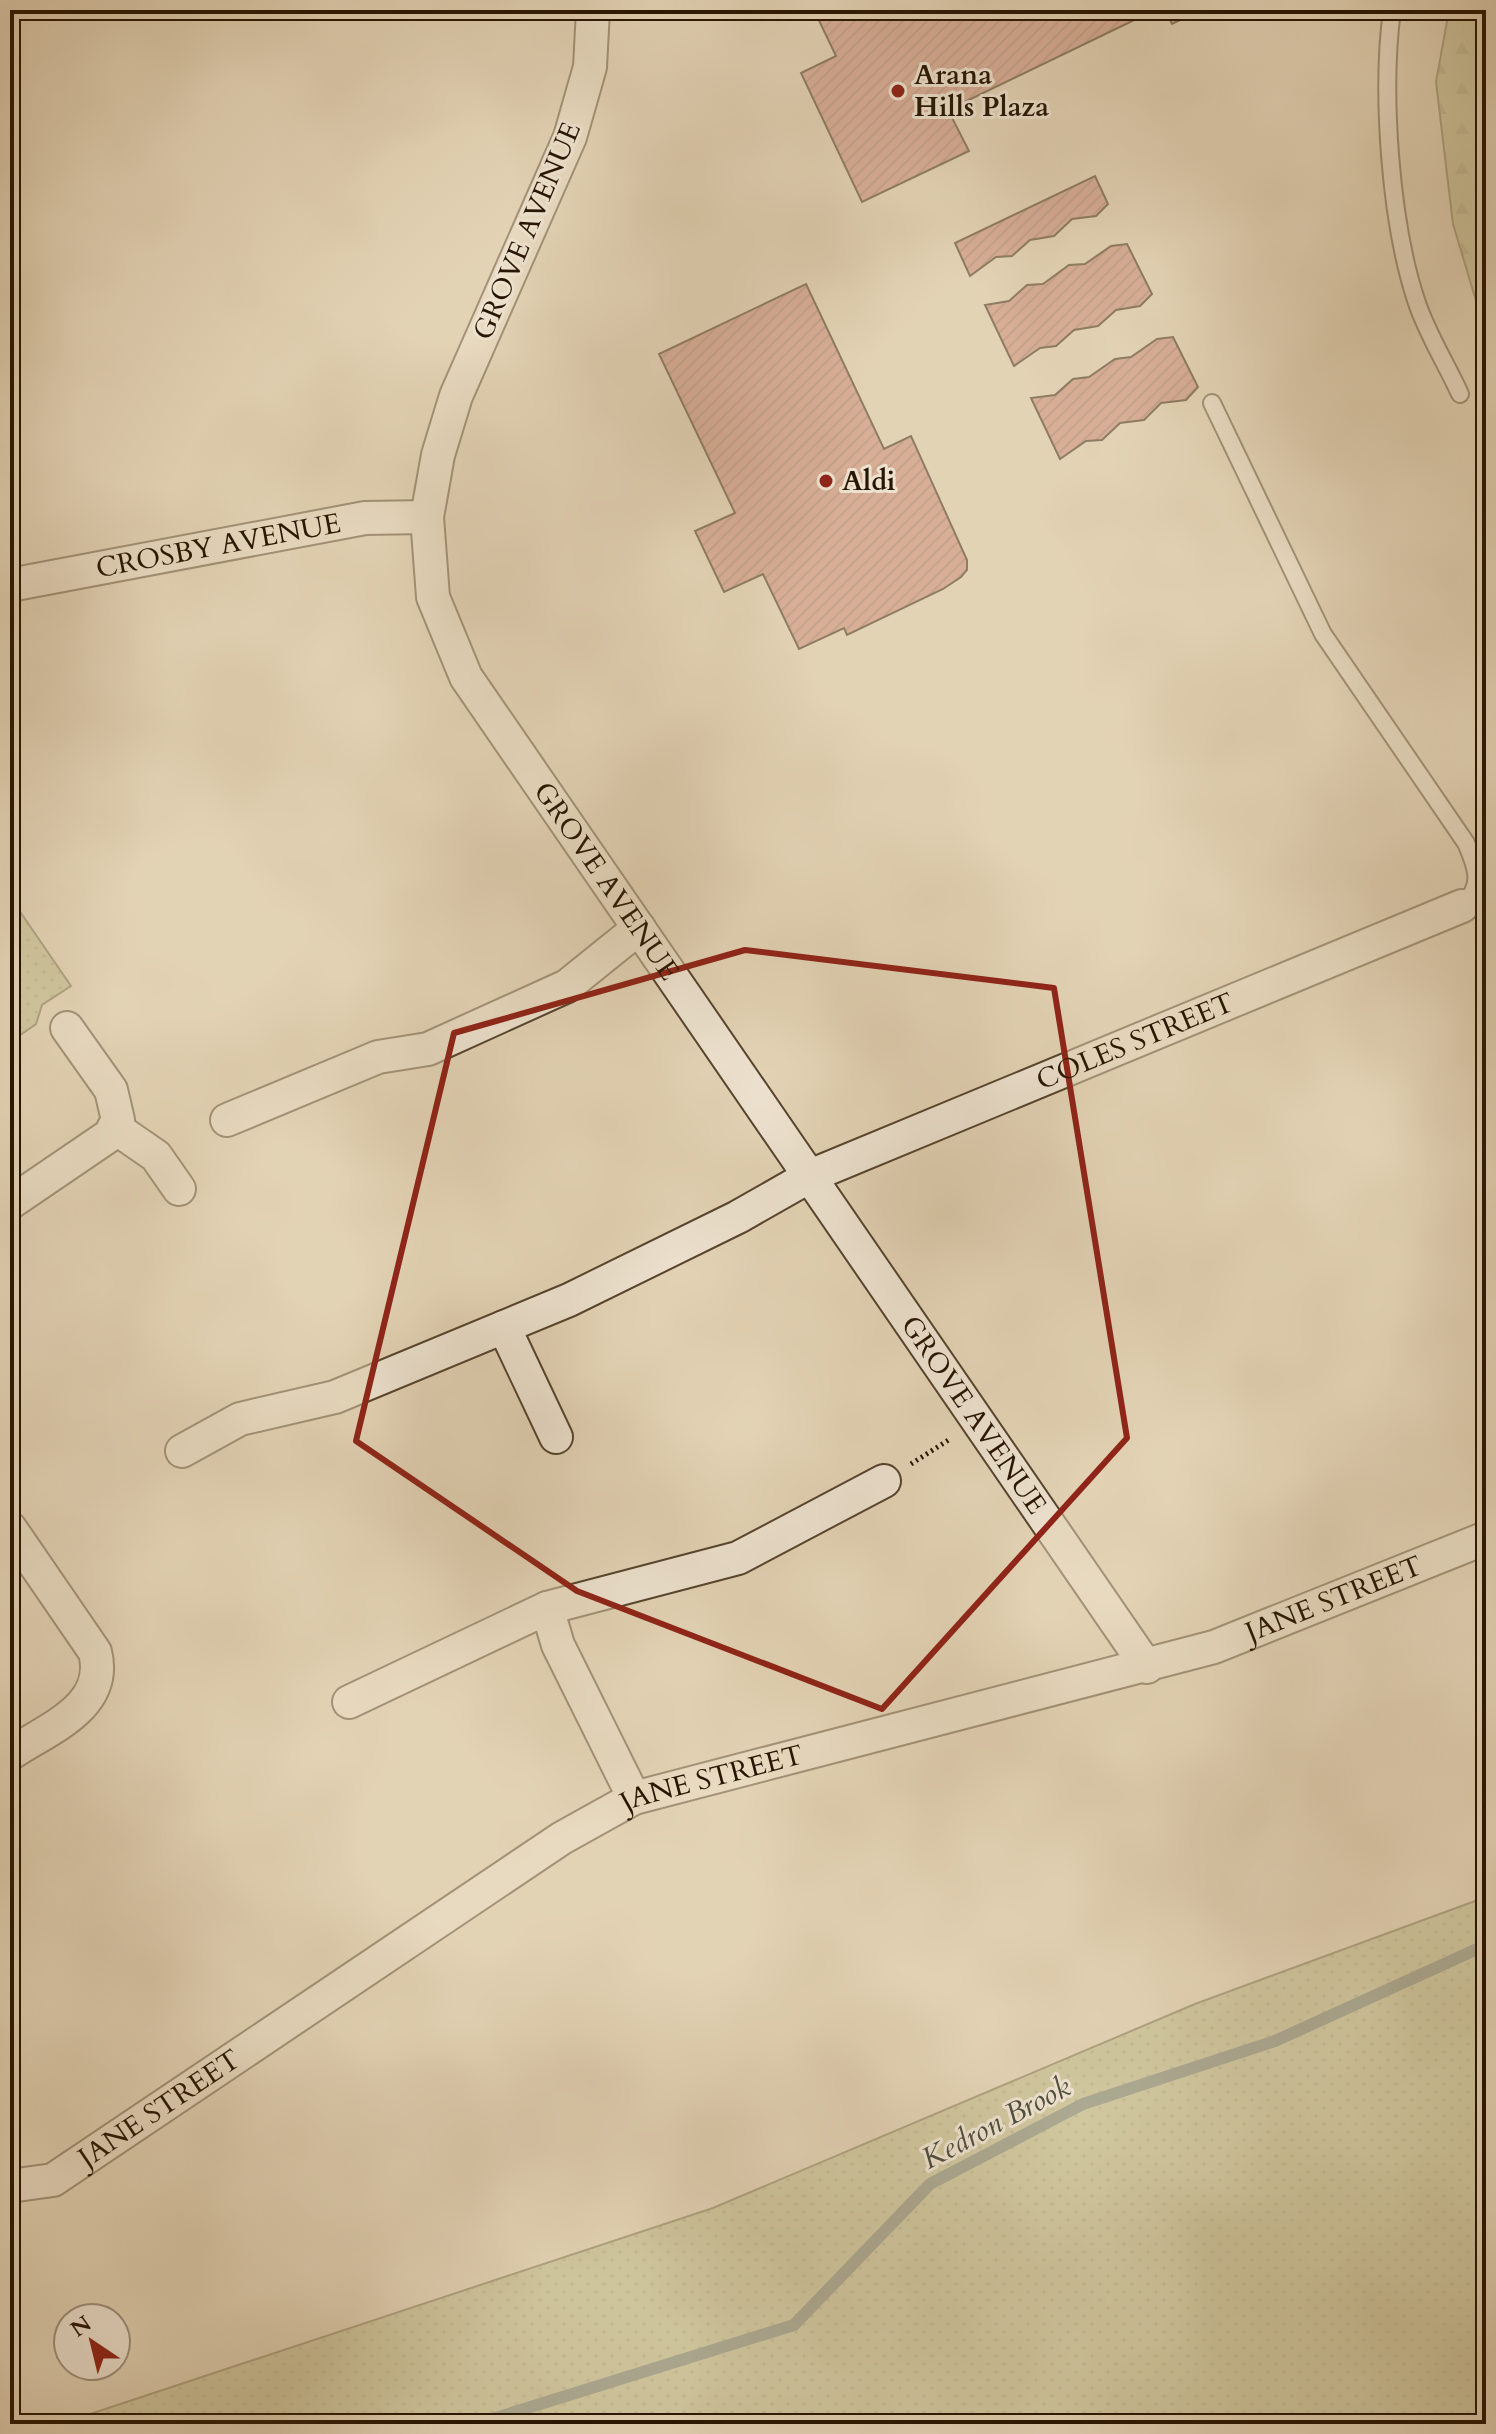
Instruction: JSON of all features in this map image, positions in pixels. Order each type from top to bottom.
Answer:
[{"type":"street","name":"GROVE AVENUE","points":[[593,10],[590,67],[570,137],[456,396],[438,455],[427,517],[433,597],[466,677],[1147,1667]]},
{"type":"street","name":"CROSBY AVENUE","points":[[10,585],[365,518],[427,517]]},
{"type":"street","name":"COLES STREET","points":[[182,1451],[240,1419],[335,1397],[569,1300],[738,1217],[810,1176],[1462,906]]},
{"type":"street","points":[[227,1120],[378,1057],[428,1049],[567,986],[639,928]]},
{"type":"street","points":[[10,1203],[110,1135],[118,1120],[111,1090],[67,1028]]},
{"type":"street","points":[[114,1127],[156,1156],[179,1189]]},
{"type":"street","points":[[504,1327],[556,1437]]},
{"type":"street","points":[[349,1702],[547,1608],[738,1558],[884,1481]]},
{"type":"street","points":[[10,1528],[95,1652],[101,1673],[95,1692],[81,1707],[10,1754]]},
{"type":"street","name":"JANE STREET","points":[[14,2184],[53,2180],[562,1838],[634,1798],[1147,1667],[1214,1647],[1486,1538]]},
{"type":"street","points":[[547,1608],[558,1645],[634,1798]]},
{"type":"lane","points":[[1392,10],[1390,119],[1394,191],[1402,238],[1416,302],[1460,394]]},
{"type":"lane","points":[[1212,403],[1323,634],[1466,843],[1478,881],[1473,896],[1462,906]]},
{"type":"path","points":[[884,1481],[979,1424]]},
{"type":"highlighted area","points":[[745,950],[1054,988],[1127,1438],[882,1709],[577,1591],[356,1441],[454,1033]]},
{"type":"green space","points":[[1449,10],[1486,10],[1486,334],[1453,224],[1436,82]]},
{"type":"green space","points":[[10,897],[71,986],[42,1005],[36,1024],[10,1042]]},
{"type":"green space","points":[[1486,1897],[1486,2424],[60,2424],[713,2208],[1195,2004]]},
{"type":"building","name":"Arana Hills Plaza","points":[[814,10],[1155,10],[948,110],[969,151],[862,202],[801,73],[836,56]]},
{"type":"building","points":[[1165,10],[1201,10],[1172,24]]},
{"type":"building","points":[[1095,176],[1108,204],[1096,216],[1072,219],[1054,236],[1030,240],[1012,256],[996,257],[970,276],[955,243]]},
{"type":"building","points":[[1127,244],[1152,294],[1140,306],[1116,310],[1098,326],[1074,330],[1056,346],[1040,348],[1014,366],[985,305],[1009,301],[1027,285],[1043,284],[1069,265],[1085,264],[1111,246]]},
{"type":"building","name":"Aldi","points":[[806,284],[884,449],[911,436],[967,560],[967,570],[943,589],[847,635],[844,628],[799,649],[763,574],[724,592],[695,531],[735,513],[659,354]]},
{"type":"building","points":[[1173,337],[1198,387],[1186,400],[1161,403],[1144,420],[1120,423],[1102,440],[1086,441],[1060,459],[1031,398],[1055,395],[1073,379],[1089,377],[1115,359],[1131,357],[1157,339]]},
{"type":"waterway","name":"Kedron Brook","points":[[1486,197],[1486,203]]},
{"type":"waterway","name":"Kedron Brook","points":[[476,2424],[794,2325],[930,2184],[1083,2104],[1275,2041],[1486,1945]]},
{"type":"place","name":"Arana Hills Plaza","points":[[898,91]]},
{"type":"place","name":"Aldi","points":[[826,481]]}]
